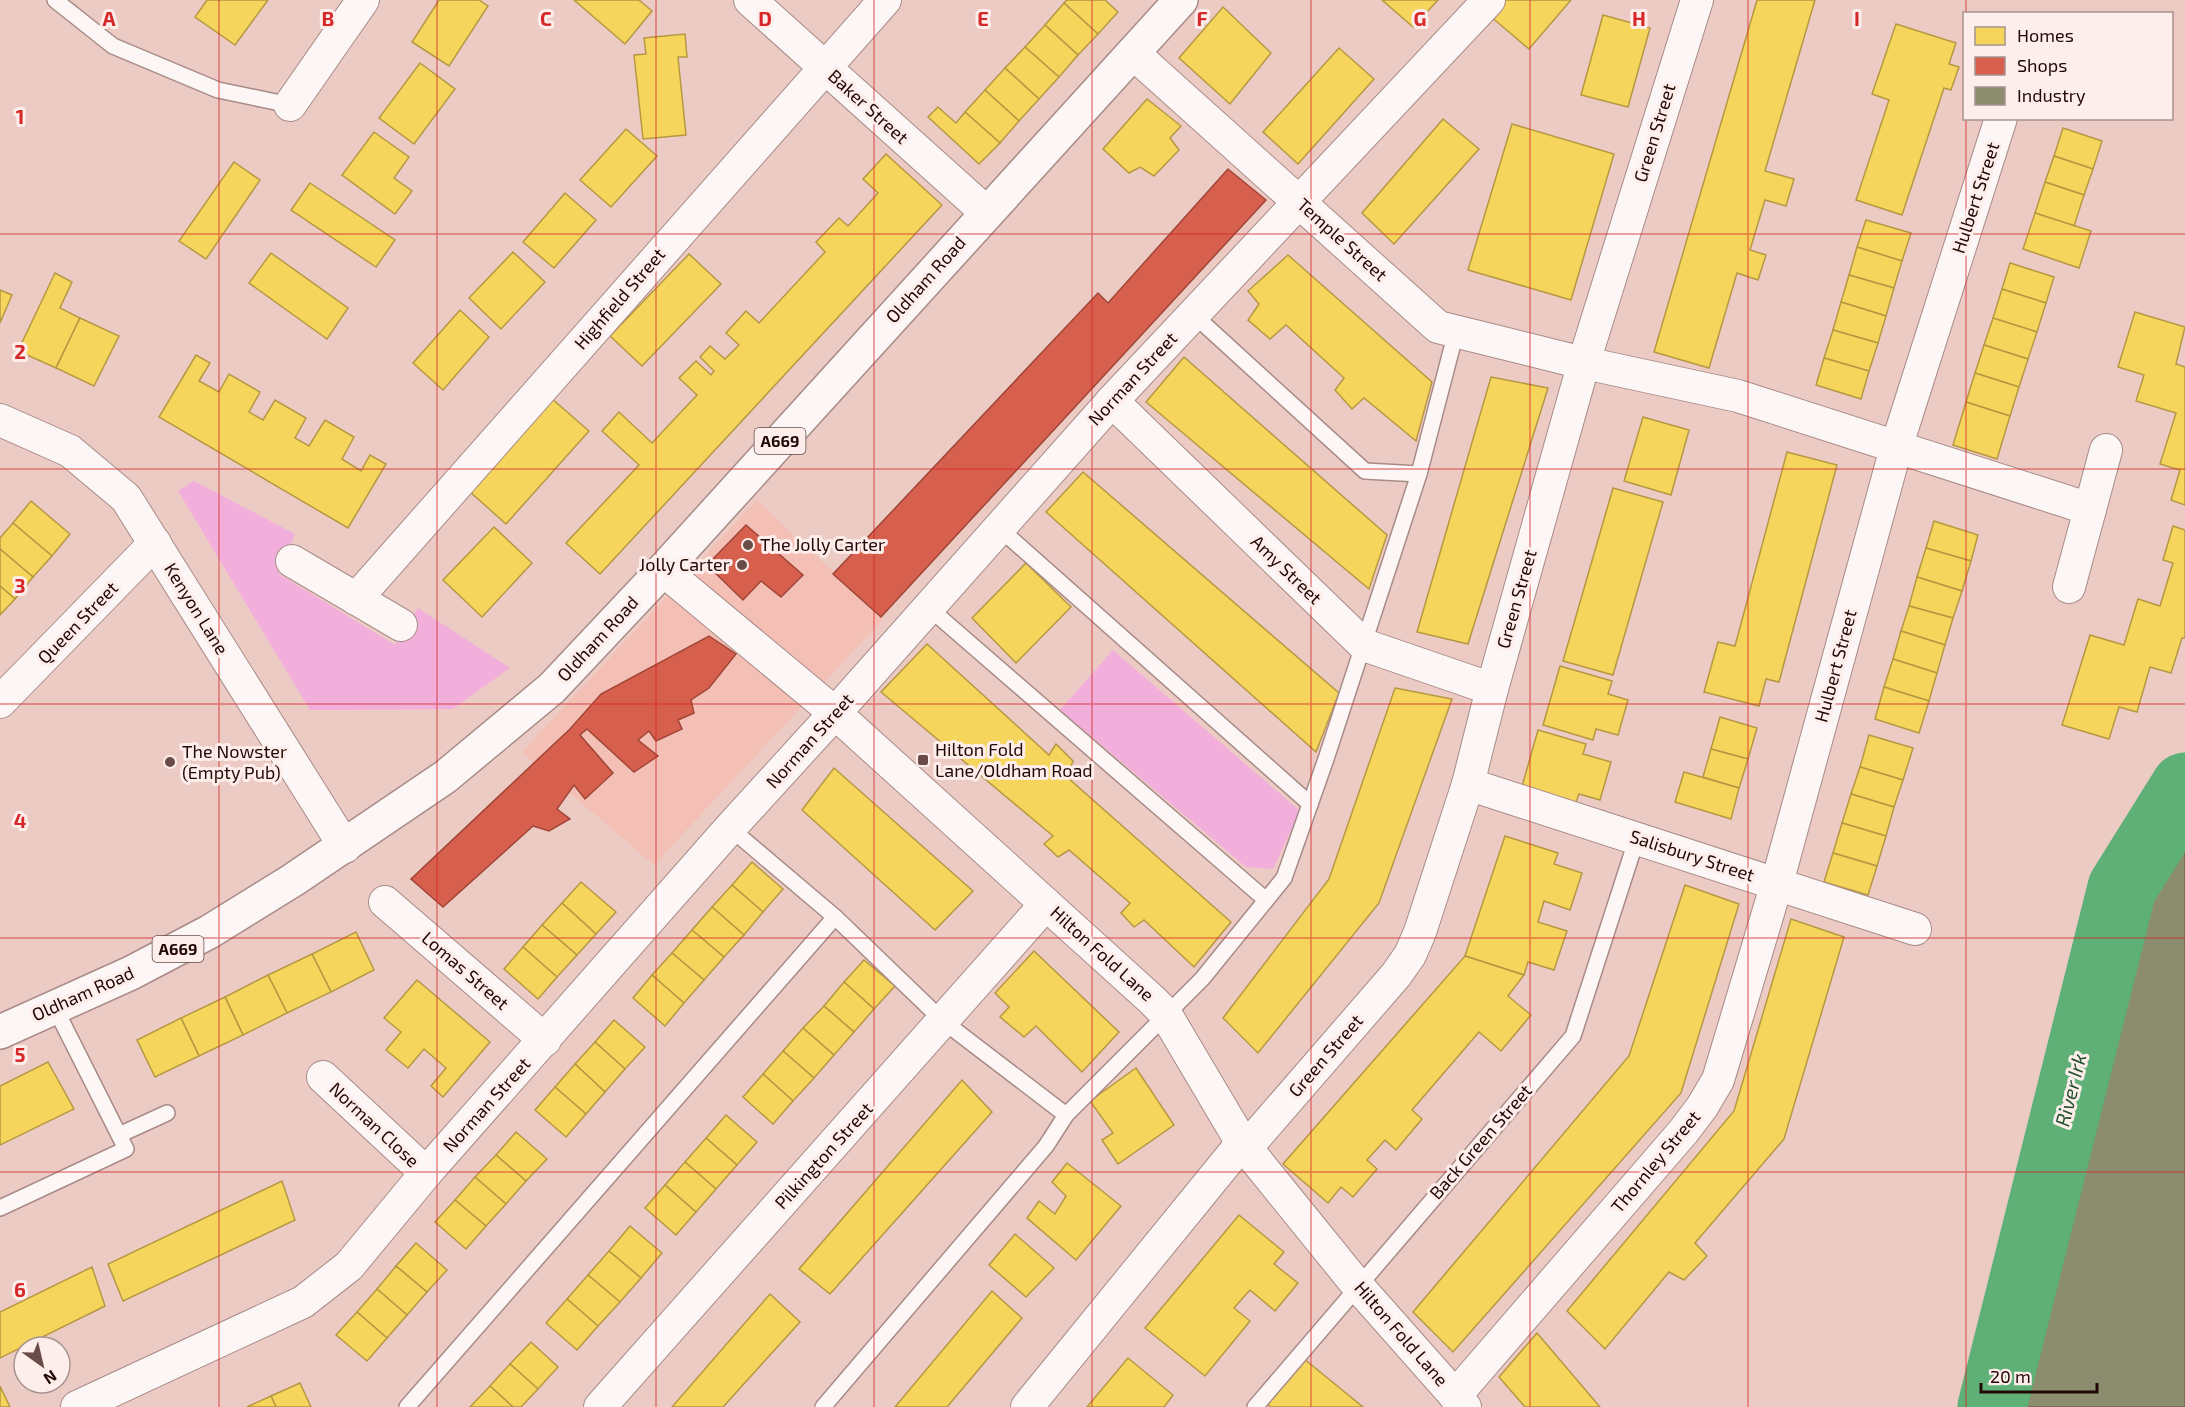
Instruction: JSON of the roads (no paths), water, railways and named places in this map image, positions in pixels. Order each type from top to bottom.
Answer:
[{"type":"main road","name":"Oldham Road","points":[[0,1032],[132,973],[209,932],[345,847],[445,777],[552,688],[663,570],[1181,0]]},
{"type":"street","points":[[290,105],[363,0]]},
{"type":"street","name":"Baker Street","points":[[750,0],[987,213]]},
{"type":"street","name":"Highfield Street","points":[[356,599],[885,0]]},
{"type":"street","name":"Norman Street","points":[[77,1407],[303,1302],[349,1266],[426,1173],[730,828],[1112,401],[1489,0]]},
{"type":"street","name":"Green Street","points":[[1027,1407],[1244,1145],[1410,955],[1468,784],[1492,689],[1584,362],[1697,0]]},
{"type":"street","name":"Temple Street","points":[[1133,53],[1438,327],[1584,362]]},
{"type":"street","name":"Hulbert Street","points":[[1777,883],[1896,448],[2000,120]]},
{"type":"street","points":[[1584,362],[1738,396],[2090,509]]},
{"type":"street","name":"Amy Street","points":[[1112,401],[1364,645],[1492,689]]},
{"type":"street","name":"Kenyon Lane","points":[[0,420],[70,452],[126,498],[345,847]]},
{"type":"street","points":[[2069,587],[2106,450]]},
{"type":"street","name":"Queen Street","points":[[0,702],[155,543]]},
{"type":"street","points":[[292,561],[401,625]]},
{"type":"street","name":"Hilton Fold Lane","points":[[663,570],[835,713],[1165,1013],[1244,1145],[1357,1286],[1460,1402]]},
{"type":"street","name":"Salisbury Street","points":[[1468,784],[1915,929]]},
{"type":"street","name":"Thornley Street","points":[[1460,1402],[1702,1107],[1718,1080],[1777,883]]},
{"type":"street","name":"Lomas Street","points":[[385,902],[545,1040]]},
{"type":"street","name":"Pilkington Street","points":[[600,1407],[1047,904]]},
{"type":"street","name":"Norman Close","points":[[323,1077],[426,1173]]},
{"type":"lane","points":[[56,0],[113,46],[218,90],[290,105]]},
{"type":"lane","points":[[1194,315],[1365,471],[1419,474]]},
{"type":"lane","points":[[823,1407],[1046,1146],[1066,1115],[1165,1013],[1202,979],[1284,878],[1364,645],[1419,474],[1456,332]]},
{"type":"lane","points":[[999,528],[1310,804]]},
{"type":"lane","points":[[929,608],[1266,900]]},
{"type":"lane","points":[[730,828],[835,917],[943,1021],[1066,1115]]},
{"type":"lane","name":"Back Green Street","points":[[1255,1407],[1573,1036],[1637,838]]},
{"type":"lane","points":[[407,1407],[835,917]]},
{"type":"lane","points":[[0,1208],[126,1149],[54,1006]]},
{"type":"lane","points":[[119,1136],[167,1113]]},
{"type":"waterway","name":"River Irk","points":[[1992,1407],[2122,888],[2185,787]]},
{"type":"place","name":"The Jolly Carter","points":[[748,545]]},
{"type":"place","name":"Jolly Carter","points":[[742,565]]},
{"type":"place","name":"Hilton Fold Lane/Oldham Road","points":[[923,760]]},
{"type":"place","name":"The Nowster (Empty Pub)","points":[[170,762]]}]
